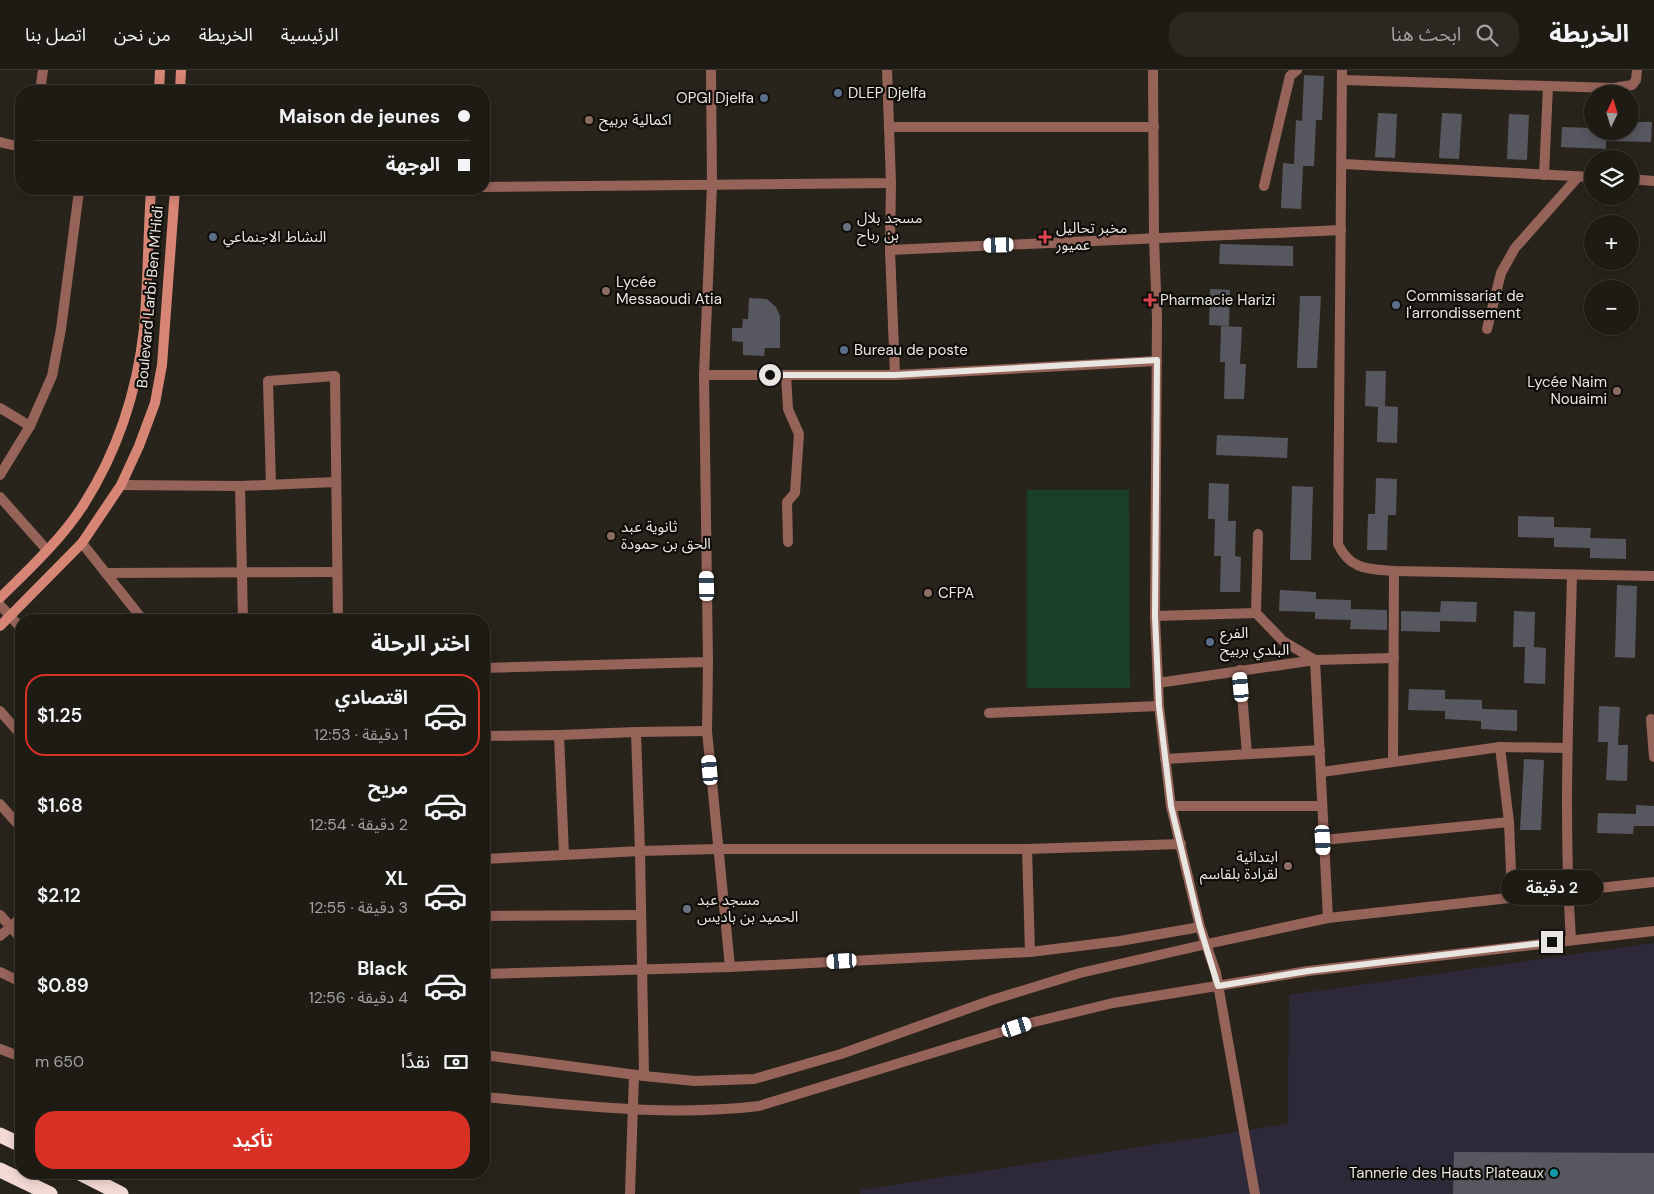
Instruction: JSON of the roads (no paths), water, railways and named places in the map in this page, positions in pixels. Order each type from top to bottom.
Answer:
[{"type":"highway","points":[[0,1135],[15,1143]]},
{"type":"highway","points":[[0,1170],[15,1177]]},
{"type":"highway","points":[[19,1179],[50,1194]]},
{"type":"highway","points":[[94,1179],[121,1194]]},
{"type":"main road","points":[[159,85],[160,70]]},
{"type":"main road","points":[[180,85],[181,70]]},
{"type":"main road","points":[[0,598],[47,550],[83,506],[104,468],[123,424],[135,381],[144,330],[151,195]]},
{"type":"main road","name":"Boulevard Larbi Ben M'Hidi","points":[[0,626],[82,543],[121,485],[139,446],[155,403],[160,381],[175,195]]},
{"type":"street","points":[[41,85],[43,70]]},
{"type":"street","points":[[711,70],[712,185],[704,375],[708,662],[707,731],[730,967]]},
{"type":"street","points":[[887,70],[891,183],[890,250],[895,375]]},
{"type":"street","points":[[1153,70],[1157,360],[1155,616],[1159,706],[1171,806],[1200,927],[1216,973],[1255,1194]]},
{"type":"street","points":[[1264,186],[1290,76],[1297,70]]},
{"type":"street","points":[[1637,70],[1636,80],[1625,87],[1548,86],[1342,75],[1343,164],[1338,544],[1344,557],[1354,565],[1394,571],[1654,576]]},
{"type":"street","points":[[1544,175],[1548,86]]},
{"type":"street","points":[[889,127],[1154,127]]},
{"type":"street","points":[[0,142],[15,146]]},
{"type":"street","points":[[1343,164],[1584,177]]},
{"type":"street","points":[[1487,329],[1502,273],[1515,248],[1578,177]]},
{"type":"street","points":[[1639,180],[1654,181]]},
{"type":"street","points":[[490,187],[891,183]]},
{"type":"street","points":[[0,475],[30,426],[52,376],[58,348],[78,195]]},
{"type":"street","points":[[890,250],[1341,230]]},
{"type":"street","points":[[704,375],[895,375],[1157,360]]},
{"type":"street","points":[[786,375],[788,409],[799,434],[795,494],[787,502],[788,542]]},
{"type":"street","points":[[271,484],[268,381],[335,376],[338,614]]},
{"type":"street","points":[[0,408],[30,426]]},
{"type":"street","points":[[121,485],[240,486],[336,482]]},
{"type":"street","points":[[240,486],[243,614]]},
{"type":"street","points":[[0,497],[47,550]]},
{"type":"street","points":[[1258,534],[1256,613],[1283,641],[1315,660]]},
{"type":"street","points":[[82,543],[138,614]]},
{"type":"street","points":[[1393,761],[1394,571]]},
{"type":"street","points":[[106,573],[337,572]]},
{"type":"street","points":[[1571,940],[1568,892],[1567,748],[1572,575]]},
{"type":"street","points":[[0,605],[15,621]]},
{"type":"street","points":[[1155,616],[1256,613]]},
{"type":"street","points":[[1158,683],[1315,660],[1394,658]]},
{"type":"street","points":[[1315,660],[1328,918]]},
{"type":"street","points":[[490,668],[708,662]]},
{"type":"street","points":[[1240,670],[1247,754]]},
{"type":"street","points":[[989,713],[1159,706]]},
{"type":"street","points":[[0,711],[15,728]]},
{"type":"street","points":[[1651,719],[1654,756]]},
{"type":"street","points":[[490,736],[707,731]]},
{"type":"street","points":[[630,1194],[632,1109],[639,1076],[641,968],[636,732]]},
{"type":"street","points":[[559,735],[564,855]]},
{"type":"street","points":[[1322,772],[1500,747],[1567,748]]},
{"type":"street","points":[[1500,747],[1509,822],[1512,897]]},
{"type":"street","points":[[1166,759],[1320,750]]},
{"type":"street","points":[[0,804],[15,821]]},
{"type":"street","points":[[1171,806],[1322,806]]},
{"type":"street","points":[[1323,840],[1509,822]]},
{"type":"street","points":[[490,859],[717,849],[1028,849],[1181,844]]},
{"type":"street","points":[[1028,849],[1030,952]]},
{"type":"street","points":[[490,1056],[639,1076],[695,1080],[754,1079],[841,1054],[992,1000],[1071,976],[1206,944],[1328,918],[1654,882]]},
{"type":"street","points":[[0,914],[15,932]]},
{"type":"street","points":[[490,916],[640,915]]},
{"type":"street","points":[[0,936],[15,922]]},
{"type":"street","points":[[490,974],[641,968],[730,967],[1030,952],[1120,941],[1200,927]]},
{"type":"street","points":[[490,1097],[669,1112],[715,1112],[759,1106],[1034,1022],[1113,1003],[1308,971],[1654,931]]},
{"type":"street","points":[[0,972],[15,979]]},
{"type":"street","points":[[0,1050],[15,1054]]},
{"type":"place","name":"DLEP Djelfa","points":[[838,93]]},
{"type":"place","name":"OPGI Djelfa","points":[[764,98]]},
{"type":"place","name":"اكمالية بربيح","points":[[589,120]]},
{"type":"place","name":"مسجد بلال بن رباح","points":[[847,227]]},
{"type":"place","name":"النشاط الاجنماعي","points":[[213,237]]},
{"type":"place","name":"مخبر تحاليل عميور","points":[[1045,237]]},
{"type":"place","name":"Lycée Messaoudi Atia","points":[[606,291]]},
{"type":"place","name":"Pharmacie Harizi","points":[[1150,300]]},
{"type":"place","name":"Commissariat de l'arrondissement","points":[[1396,305]]},
{"type":"place","name":"Bureau de poste","points":[[844,350]]},
{"type":"place","name":"Lycée Naim Nouaimi","points":[[1617,391]]},
{"type":"place","name":"ثانوية عبد الحق بن حمودة","points":[[611,536]]},
{"type":"place","name":"CFPA","points":[[928,593]]},
{"type":"place","name":"الفرع البلدي بربيح","points":[[1210,642]]},
{"type":"place","name":"ابتدائية لقرادة بلقاسم","points":[[1288,866]]},
{"type":"place","name":"مسجد عبد الحميد بن باديس","points":[[687,909]]},
{"type":"place","name":"Tannerie des Hauts Plateaux","points":[[1554,1173]]}]
